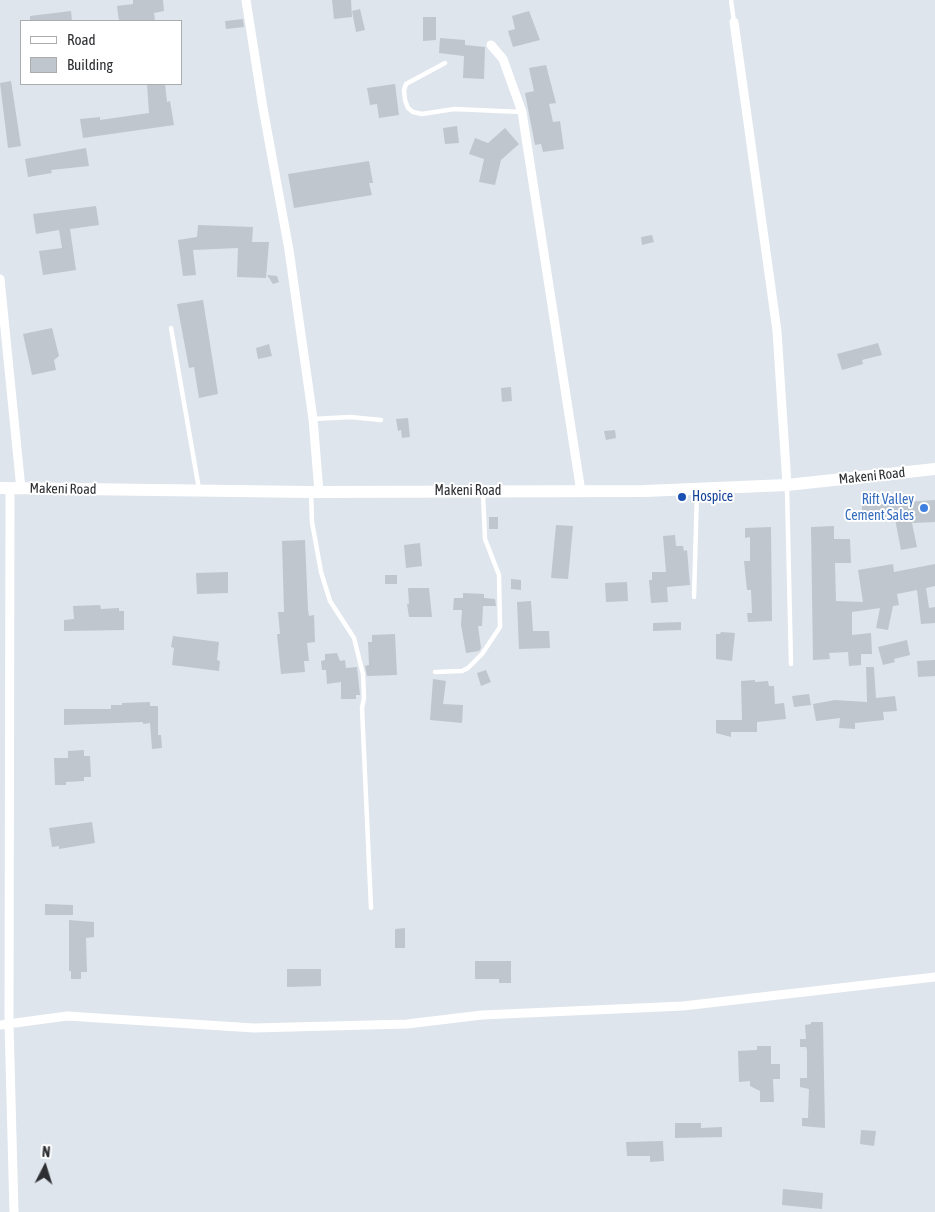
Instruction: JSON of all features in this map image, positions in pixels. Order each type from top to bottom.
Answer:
[{"type":"main road","name":"Makeni Road","points":[[11,489],[315,492],[697,490],[787,486],[935,470]]},
{"type":"street","points":[[246,0],[263,108],[290,250],[313,419],[315,492]]},
{"type":"street","points":[[734,22],[777,331],[787,486]]},
{"type":"street","points":[[491,45],[507,67],[522,112],[582,492]]},
{"type":"street","points":[[0,279],[11,489],[10,738],[4,1024],[14,1212]]},
{"type":"street","points":[[0,738],[10,738]]},
{"type":"street","points":[[4,1024],[67,1016],[254,1028],[406,1024],[482,1015],[684,1006],[935,977]]},
{"type":"lane","points":[[731,0],[734,22]]},
{"type":"lane","points":[[446,63],[406,84],[404,90],[405,100],[408,108],[413,112],[422,114],[454,109],[522,112]]},
{"type":"lane","points":[[171,328],[199,491]]},
{"type":"lane","points":[[313,419],[350,417],[382,420]]},
{"type":"lane","points":[[787,486],[791,664]]},
{"type":"lane","points":[[435,672],[462,671],[468,668],[482,654],[500,627],[499,575],[485,540],[482,490]]},
{"type":"lane","points":[[694,597],[697,490]]},
{"type":"lane","points":[[315,492],[312,522],[321,572],[330,601],[354,638],[363,674],[364,698],[362,708],[371,908]]},
{"type":"building","points":[[133,0],[163,0],[164,11],[154,13],[155,20],[119,20],[117,6],[133,4]]},
{"type":"building","points":[[332,0],[351,0],[352,17],[334,19]]},
{"type":"building","points":[[360,9],[365,30],[356,32],[352,11]]},
{"type":"building","points":[[71,11],[72,20],[30,20],[30,16]]},
{"type":"building","points":[[529,11],[540,40],[513,47],[508,31],[515,29],[512,16]]},
{"type":"building","points":[[423,17],[436,17],[436,40],[423,41]]},
{"type":"building","points":[[243,19],[244,27],[226,29],[225,21]]},
{"type":"building","points":[[440,38],[465,40],[465,45],[485,47],[484,79],[463,78],[464,56],[439,53]]},
{"type":"building","points":[[546,65],[556,103],[549,104],[553,122],[560,121],[564,149],[543,152],[541,144],[535,145],[525,93],[534,91],[529,68]]},
{"type":"building","points":[[11,81],[21,146],[8,148],[0,83]]},
{"type":"building","points":[[395,84],[399,115],[379,118],[377,104],[370,105],[367,88]]},
{"type":"building","points":[[147,85],[165,85],[167,102],[170,101],[174,125],[83,138],[80,119],[100,117],[100,120],[149,113]]},
{"type":"building","points":[[457,126],[459,143],[445,144],[443,128]]},
{"type":"building","points":[[505,128],[519,144],[501,160],[495,185],[479,182],[484,159],[469,154],[475,138],[488,143]]},
{"type":"building","points":[[86,148],[89,166],[51,170],[52,173],[28,177],[25,159]]},
{"type":"building","points":[[369,161],[373,183],[369,183],[372,195],[294,208],[288,174]]},
{"type":"building","points":[[96,206],[99,225],[70,229],[76,270],[43,275],[39,251],[62,248],[59,230],[36,234],[33,214]]},
{"type":"building","points":[[198,225],[253,227],[252,242],[269,242],[266,278],[237,277],[238,248],[193,250],[196,275],[183,276],[178,240],[197,237]]},
{"type":"building","points":[[652,235],[654,242],[642,245],[641,237]]},
{"type":"building","points":[[267,275],[277,276],[279,282],[273,284]]},
{"type":"building","points":[[203,300],[218,394],[199,398],[194,367],[189,368],[177,304]]},
{"type":"building","points":[[52,328],[59,356],[54,360],[56,370],[32,375],[23,334]]},
{"type":"building","points":[[878,343],[882,355],[862,360],[863,364],[842,370],[837,354]]},
{"type":"building","points":[[269,344],[272,356],[258,359],[256,348]]},
{"type":"building","points":[[511,387],[512,401],[502,402],[501,388]]},
{"type":"building","points":[[408,418],[410,437],[402,438],[401,430],[398,431],[396,419]]},
{"type":"building","points":[[615,430],[616,438],[606,440],[604,431]]},
{"type":"building","points":[[935,500],[935,522],[912,523],[917,547],[901,550],[895,519],[862,520],[862,505]]},
{"type":"building","points":[[489,517],[498,517],[498,529],[489,529]]},
{"type":"building","points":[[556,525],[573,526],[568,579],[551,578]]},
{"type":"building","points":[[834,526],[834,539],[850,539],[851,563],[835,563],[836,601],[863,602],[858,570],[893,564],[894,572],[935,564],[935,586],[926,588],[929,608],[935,607],[935,623],[921,624],[917,590],[897,594],[899,605],[893,606],[888,630],[876,628],[880,608],[852,612],[852,635],[871,633],[872,654],[861,654],[861,665],[849,666],[848,652],[829,653],[830,659],[813,660],[811,527]]},
{"type":"building","points":[[771,527],[772,621],[748,622],[747,613],[752,613],[751,590],[747,590],[744,561],[750,561],[750,537],[745,538],[745,528]]},
{"type":"building","points":[[675,535],[676,546],[683,546],[684,551],[687,550],[690,585],[667,587],[668,602],[651,603],[649,580],[652,580],[652,572],[666,572],[663,536]]},
{"type":"building","points":[[305,540],[308,610],[309,616],[314,615],[315,642],[307,643],[309,661],[304,661],[305,672],[281,674],[277,634],[280,634],[278,612],[284,612],[282,541]]},
{"type":"building","points":[[420,543],[422,566],[406,568],[404,545]]},
{"type":"building","points":[[228,572],[228,593],[197,594],[196,573]]},
{"type":"building","points":[[385,575],[397,575],[397,584],[385,584]]},
{"type":"building","points":[[511,579],[521,580],[521,590],[511,589]]},
{"type":"building","points":[[627,582],[628,601],[606,602],[605,583]]},
{"type":"building","points":[[408,588],[429,588],[432,617],[409,617],[407,604],[409,604]]},
{"type":"building","points":[[463,593],[484,594],[484,598],[495,599],[496,606],[483,606],[482,626],[478,626],[481,648],[479,651],[466,653],[461,625],[462,610],[453,610],[454,598],[463,598]]},
{"type":"building","points":[[531,601],[533,631],[549,631],[550,648],[519,649],[517,602]]},
{"type":"building","points":[[100,605],[101,609],[119,608],[119,611],[124,611],[124,630],[64,631],[64,620],[74,619],[73,606]]},
{"type":"building","points":[[681,622],[681,630],[653,631],[653,623]]},
{"type":"building","points":[[721,632],[735,633],[732,661],[716,659],[716,634]]},
{"type":"building","points":[[395,634],[397,675],[367,676],[365,666],[369,665],[368,642],[372,642],[372,635]]},
{"type":"building","points":[[173,636],[219,642],[217,660],[220,661],[219,671],[172,665],[174,648],[171,647]]},
{"type":"building","points":[[907,640],[910,655],[894,659],[895,662],[883,665],[878,647]]},
{"type":"building","points":[[337,653],[340,661],[345,660],[346,668],[357,667],[360,695],[356,695],[356,699],[341,699],[341,682],[327,684],[326,670],[322,670],[321,661],[325,660],[325,654]]},
{"type":"building","points":[[935,660],[935,676],[918,677],[917,661]]},
{"type":"building","points":[[866,667],[874,667],[876,698],[895,696],[897,711],[883,712],[884,720],[855,723],[855,729],[839,728],[840,718],[816,721],[813,704],[835,700],[867,702]]},
{"type":"building","points":[[486,670],[491,682],[481,686],[477,673]]},
{"type":"building","points":[[433,679],[446,681],[443,704],[463,705],[462,723],[430,720]]},
{"type":"building","points":[[755,680],[755,682],[768,681],[769,686],[774,686],[775,704],[784,703],[786,719],[757,722],[757,732],[731,732],[731,737],[716,733],[716,720],[742,720],[741,681]]},
{"type":"building","points":[[809,694],[811,705],[794,707],[792,696]]},
{"type":"building","points":[[150,702],[150,706],[158,706],[158,735],[161,735],[162,748],[152,749],[150,723],[64,725],[64,709],[111,709],[111,705],[122,705],[122,703]]},
{"type":"building","points":[[84,750],[84,756],[90,756],[91,777],[84,777],[84,781],[66,782],[66,785],[55,785],[54,758],[68,758],[68,751]]},
{"type":"building","points":[[92,822],[95,843],[59,849],[59,846],[52,847],[49,828]]},
{"type":"building","points":[[45,904],[73,905],[73,915],[45,915]]},
{"type":"building","points":[[69,920],[94,922],[94,937],[86,938],[87,972],[81,972],[81,979],[71,979],[71,971],[69,971]]},
{"type":"building","points":[[405,928],[405,948],[395,948],[395,929]]},
{"type":"building","points":[[475,961],[511,961],[511,983],[499,983],[499,979],[475,979]]},
{"type":"building","points":[[287,969],[321,969],[321,986],[287,987]]},
{"type":"building","points":[[811,1022],[823,1022],[825,1128],[802,1126],[802,1118],[808,1118],[809,1089],[800,1087],[800,1078],[807,1078],[807,1050],[806,1047],[800,1047],[800,1039],[806,1039],[805,1025],[811,1024]]},
{"type":"building","points":[[757,1046],[771,1046],[771,1064],[780,1064],[780,1079],[773,1079],[774,1102],[760,1102],[760,1091],[750,1086],[750,1081],[739,1082],[738,1051],[757,1050]]},
{"type":"building","points":[[675,1123],[701,1123],[701,1128],[722,1127],[722,1137],[675,1138]]},
{"type":"building","points":[[861,1130],[876,1131],[874,1146],[860,1144]]},
{"type":"building","points":[[663,1141],[664,1161],[650,1162],[650,1156],[627,1156],[626,1142]]},
{"type":"building","points":[[783,1189],[823,1193],[822,1209],[782,1205]]},
{"type":"place","name":"Hospice","points":[[682,497]]},
{"type":"place","name":"Rift Valley Cement Sales","points":[[924,508]]}]
